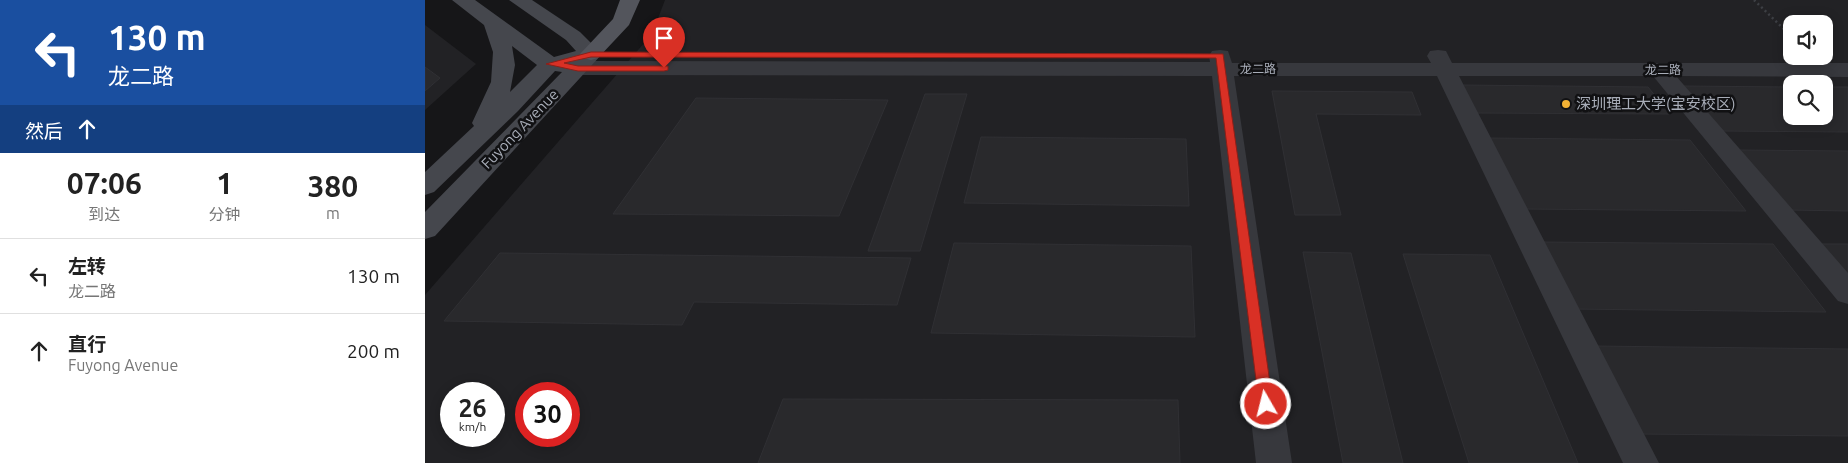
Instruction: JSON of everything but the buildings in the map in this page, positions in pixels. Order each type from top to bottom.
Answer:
[{"type":"main road","points":[[461,0],[550,64]]},
{"type":"main road","points":[[519,0],[573,36],[584,61],[622,21],[630,0]]},
{"type":"main road","points":[[470,141],[488,117],[503,78],[505,58],[493,23]]},
{"type":"main road","name":"Fuyong Avenue","points":[[425,186],[470,141],[510,106],[550,64],[584,61]]},
{"type":"main road","name":"Fuyong Avenue","points":[[425,229],[584,61]]},
{"type":"street","name":"龙二路","points":[[584,61],[1441,63],[1848,57]]},
{"type":"street","points":[[1221,62],[1274,463]]},
{"type":"street","name":"龙二路","points":[[1441,63],[1659,70],[1848,70]]},
{"type":"street","points":[[1441,63],[1641,463]]},
{"type":"street","points":[[1659,70],[1848,293]]},
{"type":"path","points":[[1754,0],[1783,28]]},
{"type":"shaded area","points":[[665,0],[1848,0],[1848,463],[425,463],[425,295],[652,34]]},
{"type":"shaded area","points":[[425,25],[476,64],[425,110]]},
{"type":"place","name":"深圳理工大学(宝安校区)","points":[[1566,104]]},
{"type":"route","points":[[664,68],[578,68],[550,64],[591,54],[1220,56],[1266,404]]}]
